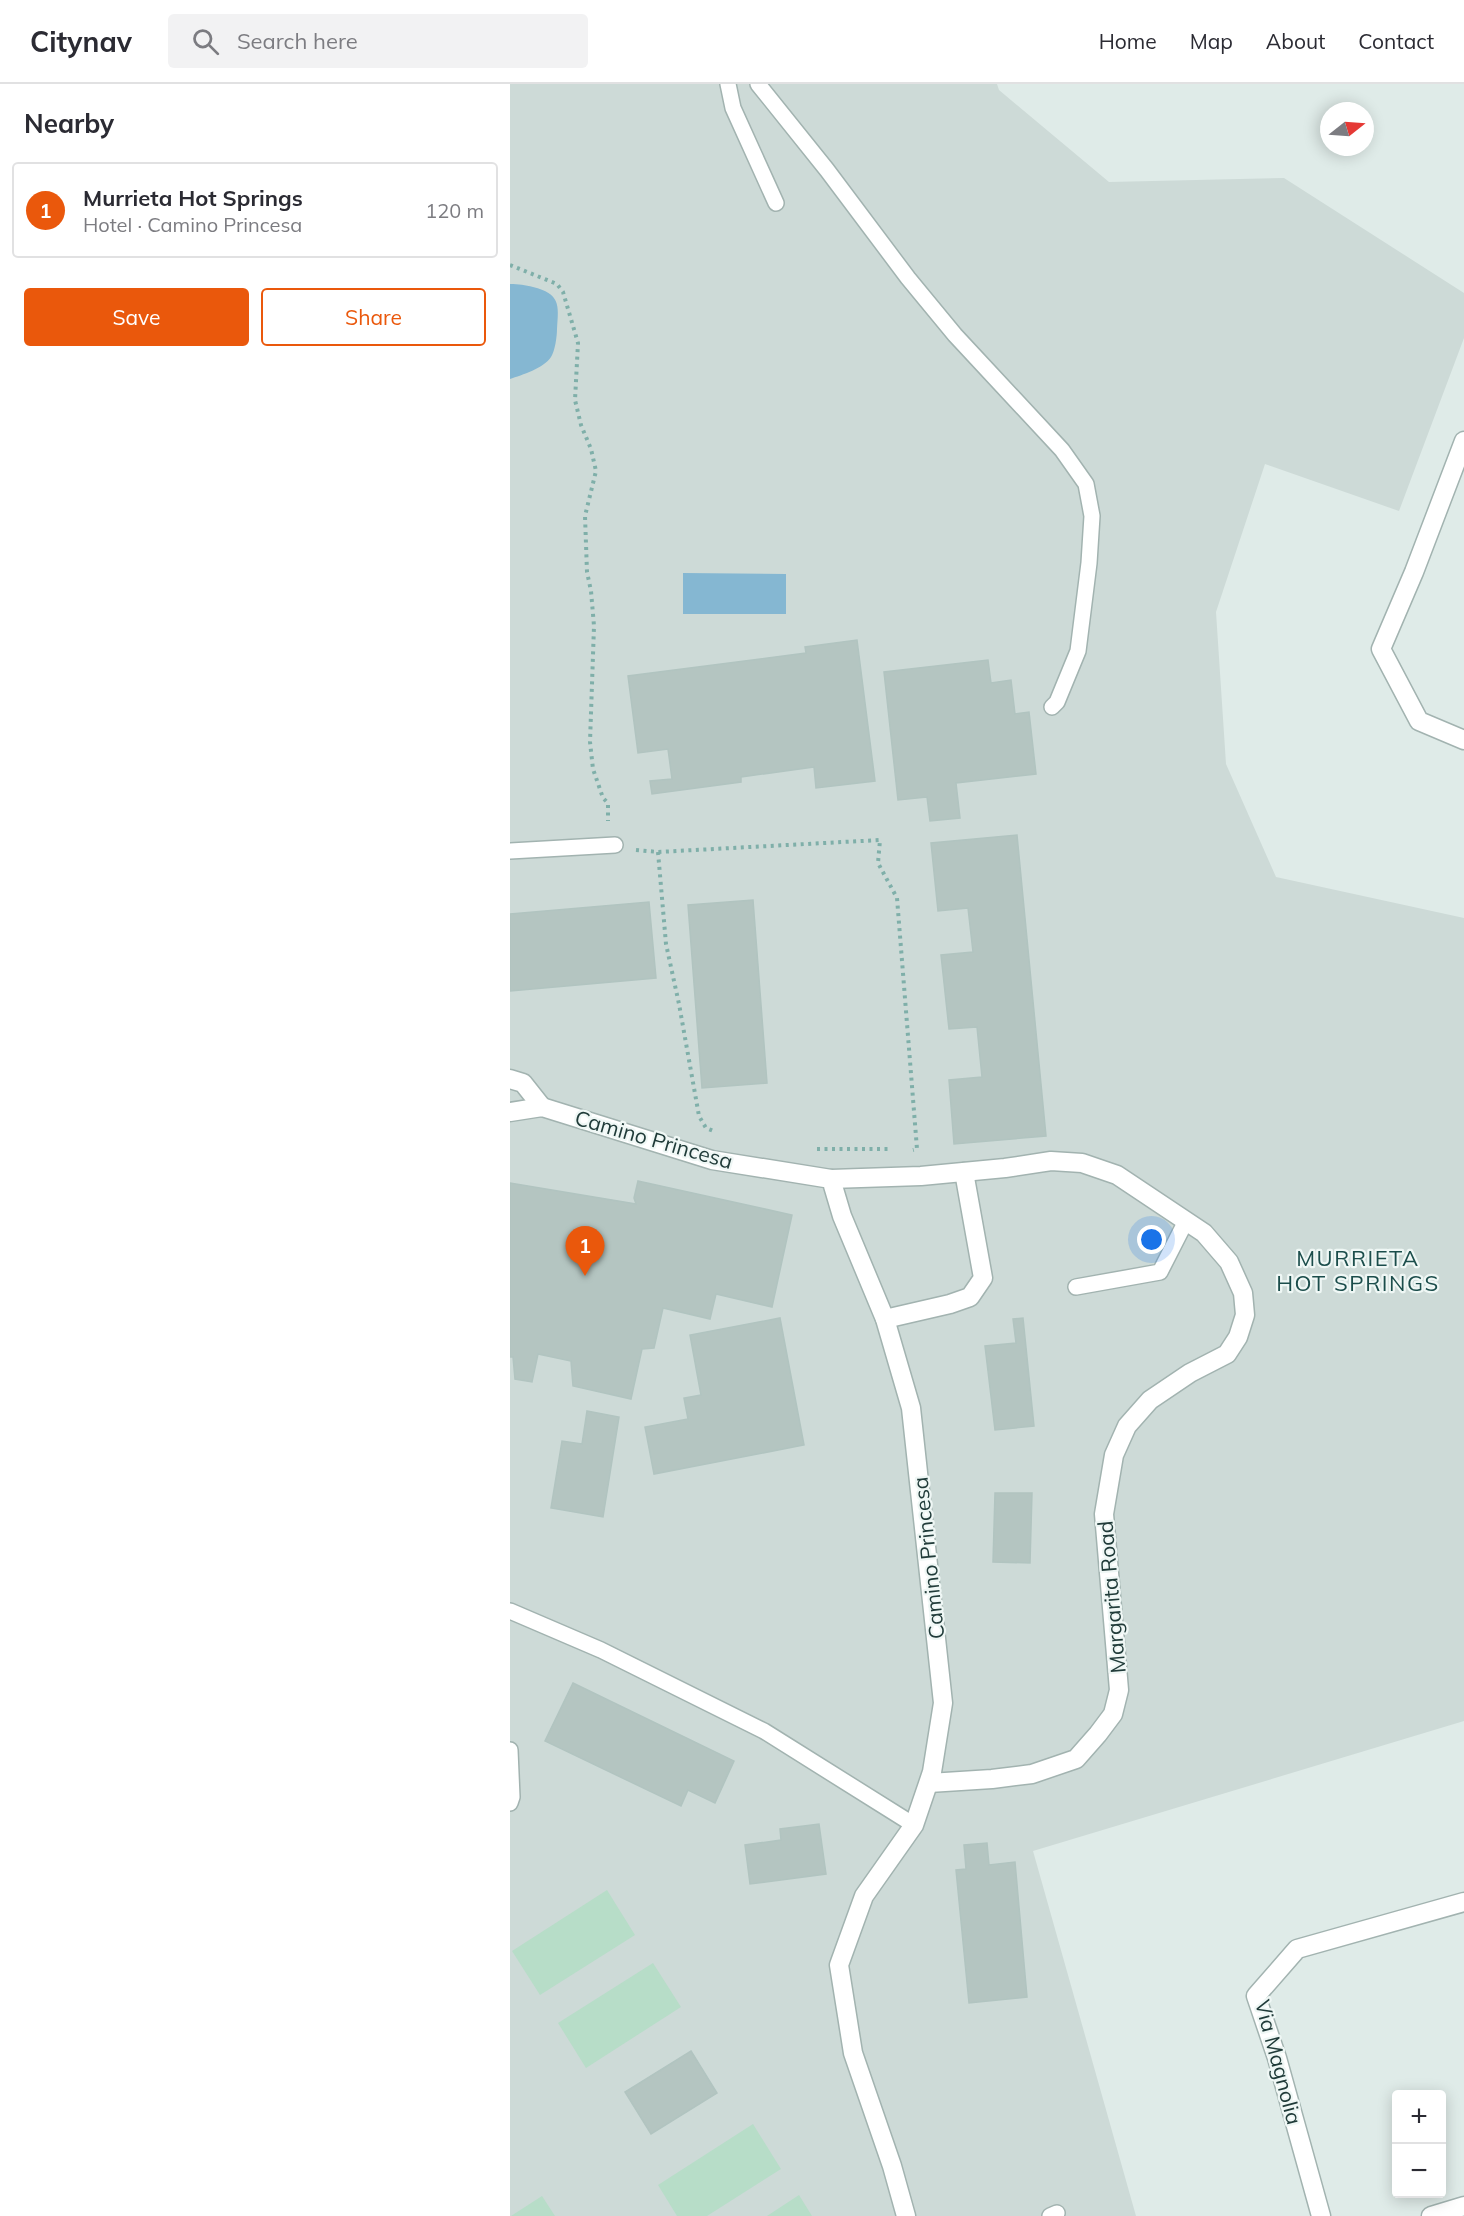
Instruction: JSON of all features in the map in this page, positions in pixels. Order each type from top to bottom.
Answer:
[{"type":"street","points":[[1464,441],[1414,572],[1381,649],[1419,721],[1464,740]]},
{"type":"street","points":[[510,1079],[523,1083],[542,1107]]},
{"type":"street","name":"Camino Princesa","points":[[510,1112],[542,1107],[712,1160],[831,1179],[842,1216],[885,1319],[911,1408],[943,1703],[929,1783],[914,1825],[864,1896],[839,1965],[853,2053],[892,2166],[906,2216]]},
{"type":"street","name":"Margarita Road","points":[[831,1179],[921,1176],[1052,1161],[1082,1163],[1117,1174],[1204,1233],[1229,1263],[1243,1293],[1245,1315],[1238,1337],[1227,1354],[1190,1373],[1150,1400],[1127,1426],[1113,1455],[1104,1514],[1119,1690],[1113,1714],[1076,1759],[1032,1774],[929,1783]]},
{"type":"street","points":[[885,1319],[970,1297],[983,1278],[964,1172]]},
{"type":"street","name":"Via Magnolia","points":[[1321,2216],[1277,2058],[1256,1996],[1297,1949],[1464,1902]]},
{"type":"street","points":[[1431,2216],[1464,2206]]},
{"type":"lane","points":[[728,84],[733,108],[776,203]]},
{"type":"lane","points":[[758,84],[955,335],[1062,450],[1086,484],[1092,516],[1089,563],[1078,651],[1057,702],[1052,707]]},
{"type":"lane","points":[[510,851],[615,845]]},
{"type":"lane","points":[[1076,1287],[1160,1272],[1186,1221]]},
{"type":"lane","points":[[510,1611],[601,1650],[764,1731],[914,1825]]},
{"type":"lane","points":[[510,1750],[512,1797],[510,1803]]},
{"type":"path","points":[[510,265],[557,284],[563,292],[578,343],[575,400],[596,471],[589,492],[585,516],[587,572],[594,626],[591,751],[593,769],[603,798],[609,803],[608,824],[615,845],[639,851],[658,852],[880,840],[878,863],[897,898],[917,1149],[912,1150]]},
{"type":"path","points":[[658,852],[666,944],[699,1116],[706,1128],[726,1137]]},
{"type":"path","points":[[813,1149],[891,1150]]},
{"type":"shaded area","name":"MURRIETA HOT SPRINGS","points":[[510,84],[997,84],[999,90],[1109,182],[1284,178],[1464,293],[1464,338],[1399,511],[1265,464],[1216,612],[1226,764],[1276,877],[1464,918],[1464,1721],[1033,1851],[1136,2216],[510,2216]]},
{"type":"green space","points":[[607,1890],[635,1935],[540,1995],[512,1951]]},
{"type":"green space","points":[[653,1963],[681,2007],[586,2068],[558,2023]]},
{"type":"green space","points":[[753,2124],[781,2169],[707,2216],[677,2216],[658,2185]]},
{"type":"green space","points":[[799,2195],[812,2216],[767,2216]]},
{"type":"green space","points":[[542,2196],[555,2216],[511,2216]]},
{"type":"water","points":[[510,284],[530,286],[548,293],[556,301],[558,313],[556,339],[551,357],[538,368],[510,379]]},
{"type":"water","points":[[683,573],[786,574],[786,614],[683,614]]},
{"type":"building","points":[[857,640],[875,781],[816,788],[814,767],[741,777],[741,782],[652,794],[650,781],[672,779],[668,749],[638,753],[628,676],[806,653],[805,647]]},
{"type":"building","points":[[988,660],[991,683],[1011,680],[1015,714],[1029,712],[1036,774],[956,783],[960,818],[930,821],[927,797],[898,800],[884,672]]},
{"type":"building","points":[[1017,835],[1046,1136],[954,1144],[949,1080],[982,1077],[977,1027],[949,1029],[941,955],[973,952],[968,908],[938,911],[931,843]]},
{"type":"building","points":[[753,900],[767,1083],[702,1088],[688,905]]},
{"type":"building","points":[[649,902],[656,978],[510,991],[510,914]]},
{"type":"building","points":[[638,1181],[792,1215],[772,1307],[716,1294],[710,1319],[663,1308],[654,1348],[642,1349],[631,1399],[573,1386],[571,1361],[538,1354],[532,1382],[515,1379],[513,1357],[510,1357],[510,1183],[636,1204],[634,1198]]},
{"type":"building","points":[[780,1318],[804,1445],[654,1474],[645,1427],[688,1419],[684,1398],[701,1395],[690,1335]]},
{"type":"building","points":[[1023,1318],[1034,1426],[995,1430],[985,1346],[1016,1343],[1013,1319]]},
{"type":"building","points":[[587,1411],[619,1417],[603,1517],[551,1508],[562,1441],[582,1444]]},
{"type":"building","points":[[995,1493],[1032,1493],[1030,1563],[993,1562]]},
{"type":"building","points":[[573,1683],[734,1761],[715,1803],[688,1790],[681,1806],[545,1741]]},
{"type":"building","points":[[819,1824],[826,1874],[750,1884],[745,1845],[781,1840],[780,1829]]},
{"type":"building","points":[[987,1843],[989,1865],[1015,1862],[1027,1997],[969,2003],[956,1870],[966,1869],[964,1845]]},
{"type":"building","points":[[691,2051],[717,2093],[651,2134],[625,2092]]},
{"type":"place","name":"Murrieta Hot Springs","points":[[585,1276]]},
{"type":"district","name":"MURRIETA HOT SPRINGS","points":[[1358,1270]]}]
